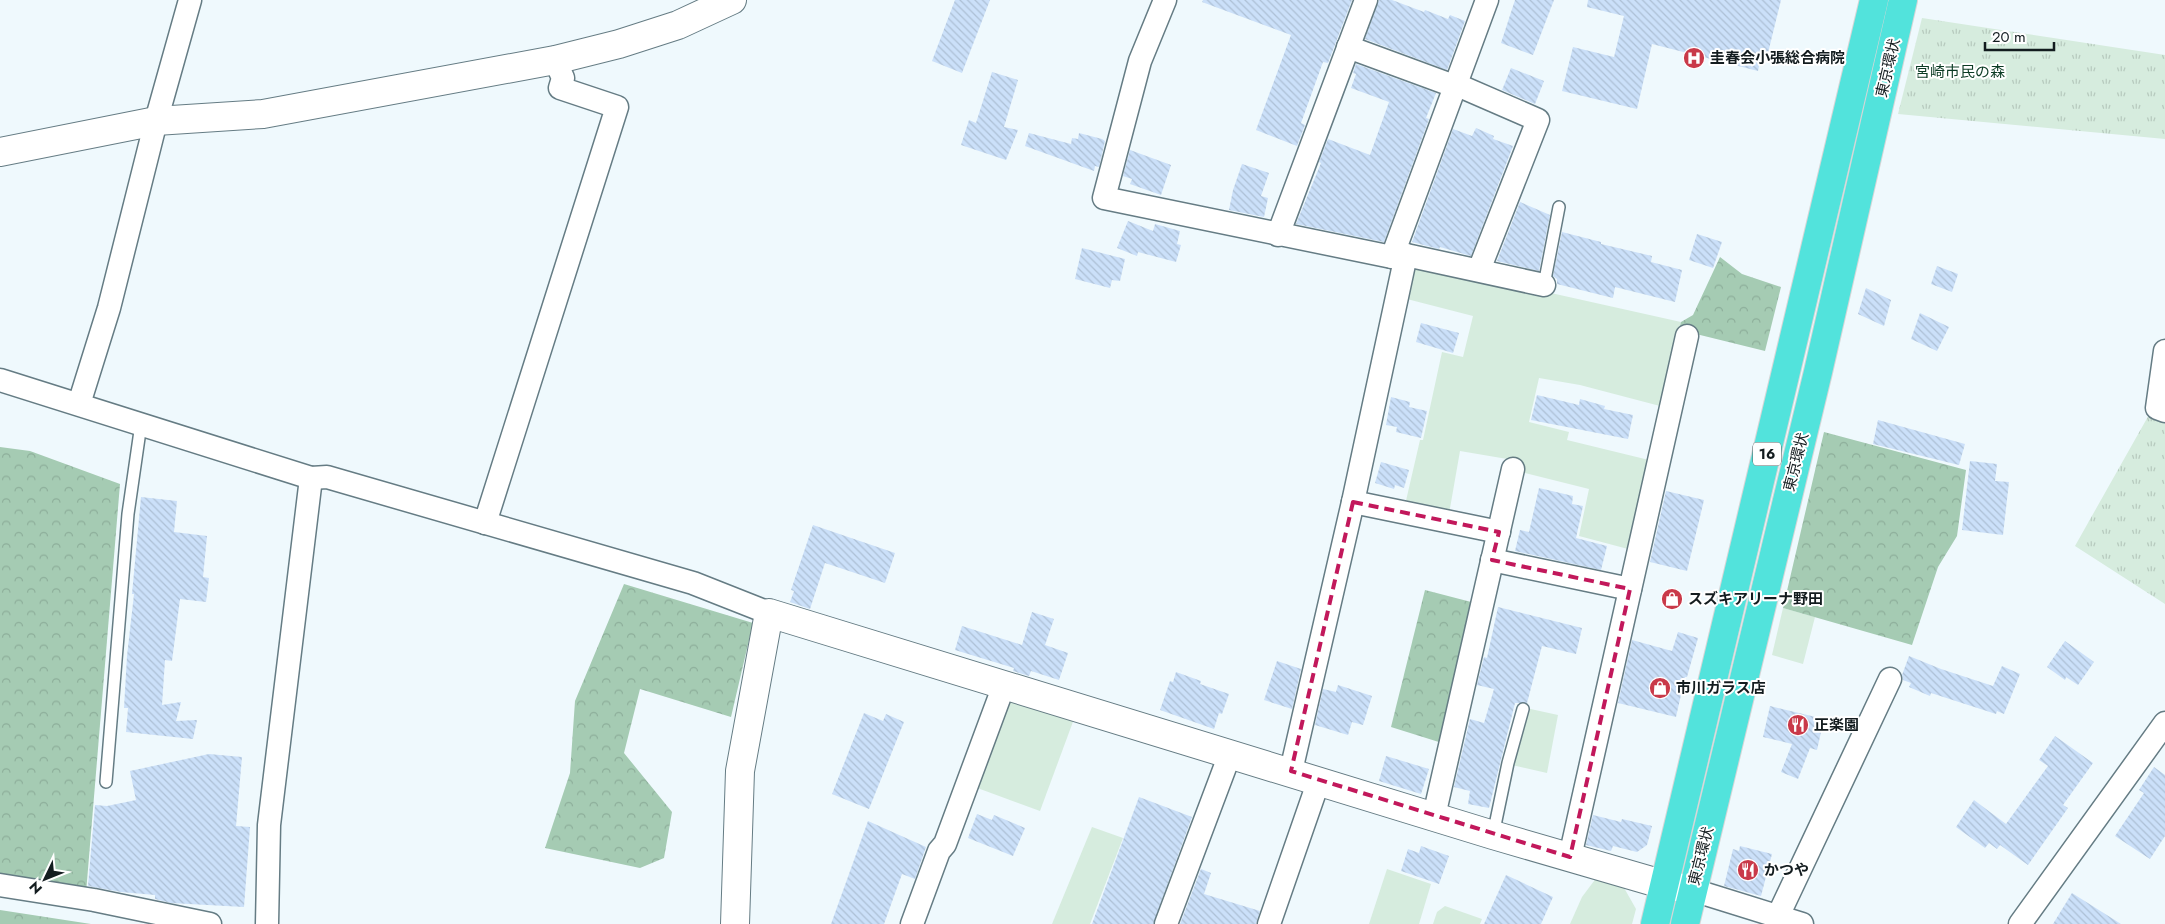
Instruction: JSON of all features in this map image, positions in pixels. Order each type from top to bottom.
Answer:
[{"type":"highway","name":"東京環状","points":[[1655,924],[1874,0]]},
{"type":"highway","name":"東京環状","points":[[1685,924],[1818,372],[1903,0]]},
{"type":"street","points":[[79,404],[109,308],[156,121],[190,0]]},
{"type":"street","points":[[0,152],[156,121],[263,114],[555,60],[619,44],[669,28],[732,0]]},
{"type":"street","points":[[1165,0],[1140,61],[1104,198],[1278,235],[1479,270],[1544,285]]},
{"type":"street","points":[[1278,235],[1366,0]]},
{"type":"street","points":[[1291,772],[1352,502],[1399,256],[1454,85],[1487,0]]},
{"type":"street","points":[[1348,47],[1454,85],[1538,120],[1479,270]]},
{"type":"street","points":[[485,523],[617,106],[560,88],[564,78],[555,60]]},
{"type":"street","points":[[1570,857],[1687,336]]},
{"type":"street","points":[[2165,351],[2157,408],[2165,411]]},
{"type":"street","points":[[0,380],[311,478],[327,477],[693,583],[769,613],[1493,834],[1665,885],[1693,890],[1802,924]]},
{"type":"street","points":[[1434,816],[1512,469]]},
{"type":"street","points":[[267,924],[270,825],[311,478]]},
{"type":"street","points":[[1352,502],[1498,532]]},
{"type":"street","points":[[1492,560],[1630,589]]},
{"type":"street","points":[[735,924],[740,771],[769,613]]},
{"type":"street","points":[[1778,916],[1890,679]]},
{"type":"street","points":[[912,924],[940,851],[945,844],[1004,685]]},
{"type":"street","points":[[2020,924],[2165,723]]},
{"type":"street","points":[[1166,924],[1230,754]]},
{"type":"street","points":[[1269,924],[1319,780]]},
{"type":"street","points":[[0,885],[94,900],[210,924]]},
{"type":"lane","points":[[1544,285],[1559,206]]},
{"type":"lane","points":[[106,782],[128,514],[141,424]]},
{"type":"lane","points":[[1493,834],[1508,763],[1523,710]]},
{"type":"highlighted area","points":[[1353,502],[1499,532],[1492,560],[1630,589],[1570,857],[1291,771]]},
{"type":"green space","name":"宮崎市民の森","points":[[1922,18],[2165,55],[2165,139],[1898,114]]},
{"type":"green space","points":[[1720,257],[1742,274],[1781,287],[1765,351],[1692,333],[1680,326],[1681,322],[1693,315]]},
{"type":"green space","points":[[1421,264],[1681,322],[1660,406],[1580,385],[1539,378],[1529,422],[1569,432],[1567,440],[1649,460],[1628,549],[1579,536],[1589,489],[1517,471],[1519,461],[1460,451],[1449,514],[1405,505],[1420,440],[1423,440],[1442,352],[1463,357],[1473,316],[1403,298],[1408,273]]},
{"type":"green space","points":[[2165,376],[2165,604],[2075,546],[2150,413]]},
{"type":"green space","points":[[1824,432],[1966,470],[1957,536],[1938,567],[1912,645],[1783,608]]},
{"type":"green space","points":[[0,447],[30,451],[120,484],[86,893],[0,878]]},
{"type":"green space","points":[[624,584],[753,623],[731,717],[640,689],[624,753],[672,812],[664,858],[640,868],[545,848],[570,773],[575,701]]},
{"type":"green space","points":[[1425,590],[1475,603],[1442,743],[1391,727]]},
{"type":"green space","points":[[1783,608],[1815,617],[1803,664],[1772,655]]},
{"type":"green space","points":[[1008,699],[1074,719],[1040,811],[972,786]]},
{"type":"green space","points":[[1526,708],[1558,715],[1547,773],[1512,765]]},
{"type":"green space","points":[[1092,827],[1123,838],[1090,924],[1052,924]]},
{"type":"green space","points":[[1387,869],[1431,884],[1419,924],[1369,924]]},
{"type":"green space","points":[[1597,877],[1623,886],[1636,909],[1632,924],[1570,924],[1582,897]]},
{"type":"green space","points":[[1445,906],[1482,919],[1480,924],[1433,924],[1437,912]]},
{"type":"green space","points":[[0,910],[91,924],[0,924]]},
{"type":"building","points":[[955,0],[990,0],[962,73],[932,61]]},
{"type":"building","points":[[1203,0],[1352,0],[1328,63],[1323,62],[1301,123],[1305,125],[1297,146],[1256,130],[1291,35],[1202,2]]},
{"type":"building","points":[[1379,0],[1392,0],[1448,19],[1450,15],[1465,21],[1447,70],[1365,39]]},
{"type":"building","points":[[1515,0],[1554,0],[1533,55],[1501,43]]},
{"type":"building","points":[[1588,0],[1781,0],[1768,53],[1762,51],[1758,71],[1652,44],[1637,109],[1562,91],[1573,47],[1614,57],[1624,16],[1587,7]]},
{"type":"building","points":[[1356,64],[1436,93],[1426,118],[1429,119],[1384,242],[1296,224],[1321,163],[1319,162],[1328,139],[1370,155],[1389,102],[1351,88],[1356,74],[1353,73]]},
{"type":"building","points":[[1511,68],[1544,81],[1535,104],[1502,90]]},
{"type":"building","points":[[992,72],[1018,80],[1004,127],[1018,130],[1006,160],[961,145],[969,120],[976,123]]},
{"type":"building","points":[[1476,128],[1494,136],[1493,139],[1513,146],[1471,256],[1440,247],[1439,249],[1412,242],[1453,129],[1472,136]]},
{"type":"building","points":[[1029,133],[1071,144],[1072,138],[1078,139],[1079,133],[1102,139],[1105,141],[1099,167],[1095,166],[1094,171],[1025,146]]},
{"type":"building","points":[[1130,150],[1171,165],[1161,195],[1130,184],[1132,179],[1123,176]]},
{"type":"building","points":[[1242,164],[1269,173],[1261,196],[1268,198],[1264,217],[1229,210],[1233,190]]},
{"type":"building","points":[[1520,202],[1550,215],[1539,271],[1497,261]]},
{"type":"building","points":[[1128,221],[1153,231],[1155,224],[1180,231],[1177,244],[1181,245],[1176,262],[1138,252],[1137,256],[1117,248]]},
{"type":"building","points":[[1562,232],[1601,242],[1601,244],[1652,256],[1651,262],[1682,270],[1675,302],[1615,287],[1613,298],[1557,284],[1557,279],[1553,276]]},
{"type":"building","points":[[1697,234],[1722,242],[1713,268],[1689,260]]},
{"type":"building","points":[[1082,248],[1125,259],[1120,281],[1112,280],[1110,288],[1075,279]]},
{"type":"building","points":[[1937,266],[1958,274],[1952,292],[1931,284]]},
{"type":"building","points":[[1866,288],[1891,300],[1884,326],[1858,314]]},
{"type":"building","points":[[1920,313],[1949,327],[1937,351],[1911,339]]},
{"type":"building","points":[[1421,323],[1459,333],[1453,353],[1416,342]]},
{"type":"building","points":[[1537,395],[1579,405],[1580,399],[1605,406],[1604,409],[1633,415],[1628,439],[1531,420]]},
{"type":"building","points":[[1391,397],[1410,402],[1409,407],[1427,411],[1421,438],[1396,432],[1397,427],[1386,425]]},
{"type":"building","points":[[1878,420],[1965,444],[1959,465],[1873,444]]},
{"type":"building","points":[[1970,461],[1997,464],[1995,481],[2009,482],[2003,535],[1962,530]]},
{"type":"building","points":[[1381,462],[1409,470],[1404,488],[1395,485],[1394,489],[1375,483]]},
{"type":"building","points":[[1539,488],[1573,496],[1572,504],[1583,506],[1576,538],[1607,546],[1601,570],[1515,551],[1520,530],[1529,532]]},
{"type":"building","points":[[1666,491],[1704,500],[1687,571],[1650,562]]},
{"type":"building","points":[[141,497],[177,501],[174,532],[207,536],[203,577],[209,578],[206,602],[180,599],[172,661],[165,660],[162,705],[181,702],[176,721],[197,720],[193,739],[126,732],[128,708],[124,708],[127,656],[134,594],[132,594]]},
{"type":"building","points":[[813,525],[895,553],[885,583],[825,563],[810,609],[790,602],[794,591],[791,590]]},
{"type":"building","points":[[1498,607],[1582,628],[1576,654],[1542,646],[1527,703],[1515,703],[1489,808],[1468,804],[1470,791],[1454,787],[1470,719],[1484,723],[1494,689],[1477,685],[1484,657],[1487,658]]},
{"type":"building","points":[[1032,612],[1054,619],[1045,645],[1068,653],[1059,680],[1031,671],[1029,676],[1013,671],[1014,668],[955,650],[962,626],[1022,645]]},
{"type":"building","points":[[1678,632],[1698,638],[1687,677],[1685,677],[1676,717],[1618,703],[1632,640],[1672,651]]},
{"type":"building","points":[[2065,641],[2094,662],[2078,685],[2066,677],[2065,680],[2047,667]]},
{"type":"building","points":[[1909,656],[1993,686],[2002,666],[2020,674],[2004,714],[1997,711],[1996,714],[1931,693],[1930,696],[1909,687],[1911,683],[1903,680],[1902,675]]},
{"type":"building","points":[[1277,661],[1301,669],[1292,709],[1264,700]]},
{"type":"building","points":[[1176,672],[1201,681],[1200,684],[1229,694],[1222,714],[1219,713],[1214,729],[1160,710],[1170,681],[1173,682]]},
{"type":"building","points":[[1338,685],[1372,696],[1363,725],[1352,722],[1348,735],[1315,725],[1323,689],[1336,692]]},
{"type":"building","points":[[1770,706],[1824,719],[1817,750],[1810,748],[1798,779],[1781,772],[1792,744],[1763,737]]},
{"type":"building","points":[[864,713],[883,721],[886,714],[904,722],[869,809],[832,794]]},
{"type":"building","points":[[2055,736],[2093,763],[2063,805],[2068,808],[2028,865],[2000,845],[1997,849],[1989,843],[1985,848],[1956,827],[1974,800],[2006,824],[2048,766],[2039,760]]},
{"type":"building","points":[[209,754],[242,757],[236,826],[250,827],[244,907],[171,903],[155,899],[155,895],[121,892],[88,886],[95,805],[107,806],[136,800],[130,771]]},
{"type":"building","points":[[1386,756],[1429,769],[1421,794],[1379,781]]},
{"type":"building","points":[[2154,767],[2165,775],[2165,836],[2150,859],[2115,836],[2144,793],[2139,790]]},
{"type":"building","points":[[1139,797],[1192,817],[1153,924],[1092,924]]},
{"type":"building","points":[[977,814],[992,820],[994,815],[1025,828],[1013,856],[968,838]]},
{"type":"building","points":[[1593,815],[1621,822],[1622,819],[1652,826],[1647,845],[1637,852],[1613,846],[1611,851],[1586,845]]},
{"type":"building","points":[[868,821],[926,847],[915,879],[902,874],[884,924],[831,924]]},
{"type":"building","points":[[1421,846],[1449,856],[1439,884],[1401,871],[1408,849],[1419,853]]},
{"type":"building","name":"かつや","points":[[1740,846],[1772,854],[1761,896],[1724,886],[1733,849],[1739,851]]},
{"type":"building","points":[[1201,869],[1211,873],[1204,894],[1260,911],[1256,924],[1180,924]]},
{"type":"building","points":[[1506,875],[1553,897],[1541,924],[1484,924]]},
{"type":"building","points":[[2072,893],[2121,924],[2053,924]]},
{"type":"place","name":"圭春会小張総合病院","points":[[1694,58]]},
{"type":"place","name":"スズキアリーナ野田","points":[[1672,599]]},
{"type":"place","name":"市川ガラス店","points":[[1660,688]]},
{"type":"place","name":"正楽園","points":[[1798,725]]},
{"type":"place","name":"かつや","points":[[1748,870]]}]
